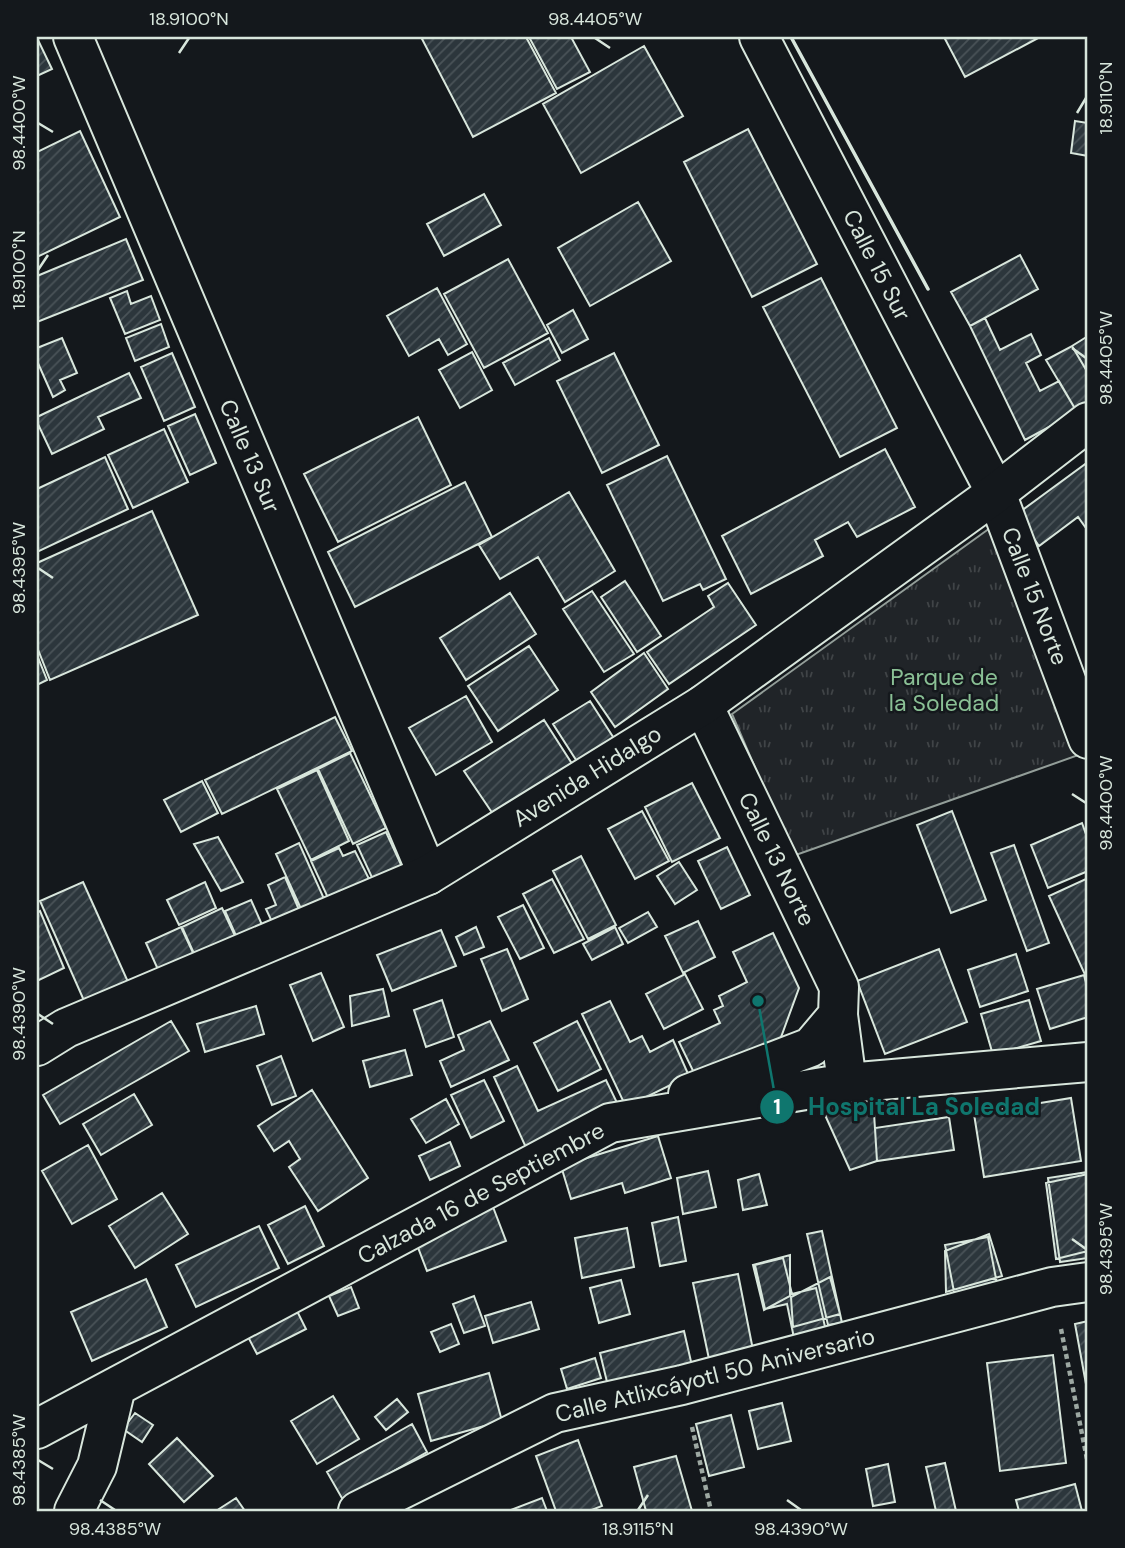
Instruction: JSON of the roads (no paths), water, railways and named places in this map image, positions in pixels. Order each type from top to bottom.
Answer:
[{"type":"street","name":"Calle 13 Sur","points":[[73,37],[428,875]]},
{"type":"street","name":"Calle 15 Sur","points":[[759,37],[996,493]]},
{"type":"street","name":"Avenida Hidalgo","points":[[37,1046],[66,1028],[428,875],[703,705],[996,493],[1088,422]]},
{"type":"street","name":"Calle 15 Norte","points":[[996,493],[1088,739]]},
{"type":"street","name":"Calle 13 Norte","points":[[703,705],[839,987],[838,1015],[847,1083]]},
{"type":"street","points":[[610,1123],[811,1047],[838,1015]]},
{"type":"street","name":"Calzada 16 de Septiembre","points":[[37,1429],[610,1123],[847,1083],[1088,1062]]},
{"type":"street","name":"Calle Atlixcáyotl 50 Aniversario","points":[[358,1511],[555,1413],[682,1385],[1070,1285]]},
{"type":"street","points":[[74,1511],[97,1466],[116,1387]]},
{"type":"place","name":"Hospital La Soledad","points":[[758,1001]]},
{"type":"park label","name":"Parque de la Soledad","points":[[944,690]]}]
